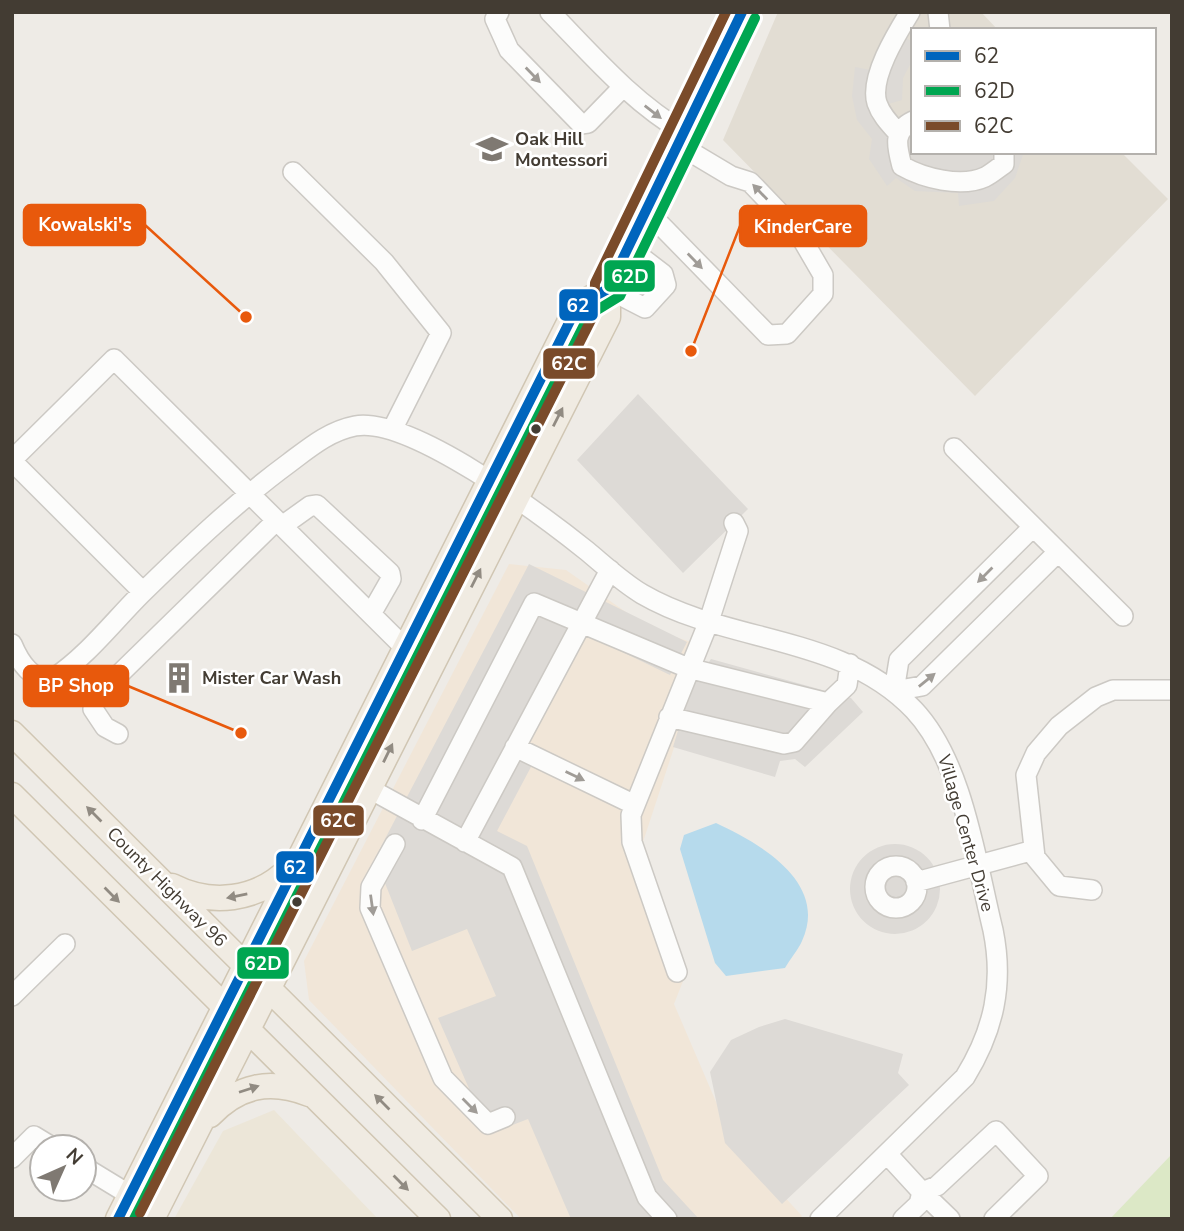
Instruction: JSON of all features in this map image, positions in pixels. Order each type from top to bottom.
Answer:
[{"type":"main road","points":[[152,1219],[608,317],[608,289],[648,212],[742,12]]},
{"type":"main road","points":[[118,1219],[295,864],[342,779],[404,647],[488,480],[579,305],[608,289]]},
{"type":"main road","name":"County Highway 96","points":[[12,733],[500,1219]]},
{"type":"main road","points":[[12,795],[438,1219]]},
{"type":"main road","points":[[161,881],[191,894],[227,899],[262,889],[279,879],[295,864]]},
{"type":"main road","points":[[197,1128],[226,1099],[243,1090],[277,1085],[314,1095]]},
{"type":"street","points":[[499,12],[495,19],[509,50],[581,124],[588,123],[624,87]]},
{"type":"street","points":[[550,12],[624,87],[682,139],[731,176],[750,182],[798,232],[823,275],[823,294],[787,334],[768,335],[648,212]]},
{"type":"street","points":[[910,12],[882,64],[876,100],[883,116],[906,128],[896,141],[902,166],[921,177],[961,180],[984,178],[1004,164],[1004,154]]},
{"type":"street","points":[[12,644],[24,665],[36,677],[46,680],[54,678],[66,670],[143,592],[248,493],[321,440],[341,430],[358,426],[392,430],[441,333],[384,262],[293,172]]},
{"type":"street","points":[[608,289],[645,308],[666,285],[666,279],[659,270],[629,248]]},
{"type":"street","points":[[143,592],[12,461],[111,359],[404,647]]},
{"type":"street","name":"Village Center Drive","points":[[392,430],[488,480],[641,594],[670,608],[850,664],[894,691],[932,731],[944,753],[998,954],[996,1003],[990,1029],[965,1077],[820,1219]]},
{"type":"street","points":[[954,448],[1123,616]]},
{"type":"street","points":[[118,734],[105,727],[93,709],[97,696],[279,524],[310,506],[317,505],[390,573],[391,579],[386,593],[371,614]]},
{"type":"street","points":[[677,972],[632,842],[631,815],[709,621],[738,531],[734,523]]},
{"type":"street","points":[[1033,527],[899,660],[894,691],[922,687],[1058,552]]},
{"type":"street","points":[[465,842],[610,570]]},
{"type":"street","points":[[422,820],[534,603],[688,668],[828,703]]},
{"type":"street","points":[[669,717],[784,744],[794,742],[847,685],[850,664]]},
{"type":"street","points":[[1092,890],[1059,886],[1047,876],[1035,857],[1026,775],[1036,753],[1059,726],[1096,697],[1113,690],[1172,690]]},
{"type":"street","points":[[515,747],[635,805]]},
{"type":"street","points":[[370,789],[422,820],[512,867],[647,1197],[667,1219]]},
{"type":"street","points":[[395,844],[370,887],[370,908],[443,1078],[488,1124],[505,1117]]},
{"type":"street","points":[[916,882],[1034,850]]},
{"type":"street","points":[[12,996],[65,943]]},
{"type":"street","points":[[922,1192],[937,1185],[996,1131],[1038,1176],[994,1219]]},
{"type":"street","points":[[12,1157],[28,1142]]},
{"type":"street","points":[[888,1154],[950,1219]]},
{"type":"street","points":[[98,1176],[130,1195]]},
{"type":"street","points":[[903,1219],[919,1204],[922,1192]]},
{"type":"shaded area","points":[[778,12],[981,12],[996,28],[911,28],[911,154],[1123,154],[1168,199],[975,396],[723,140]]},
{"type":"shaded area","points":[[906,38],[911,41],[911,63],[903,78],[902,100],[888,104],[908,134],[911,133],[911,154],[1023,154],[1015,178],[994,201],[959,206],[958,193],[915,191],[896,178],[887,186],[869,159],[872,139],[857,120],[852,96],[855,67],[871,70]]},
{"type":"shaded area","points":[[638,394],[748,509],[683,573],[577,460]]},
{"type":"shaded area","points":[[509,564],[566,570],[650,629],[707,647],[643,842],[687,971],[674,1004],[732,1139],[802,1216],[799,1219],[521,1219],[309,1000],[304,961]]},
{"type":"shaded area","points":[[529,564],[687,642],[670,675],[585,634],[520,757],[532,765],[497,831],[527,846],[663,1180],[699,1219],[571,1219],[528,1119],[489,1134],[438,1018],[496,996],[467,929],[412,951],[375,858]]},
{"type":"shaded area","points":[[711,659],[851,698],[863,712],[805,767],[795,759],[780,761],[775,777],[673,747],[691,688]]},
{"type":"shaded area","points":[[895,844],[912,847],[927,857],[937,872],[940,889],[937,906],[927,921],[912,931],[895,934],[878,931],[863,921],[853,906],[850,889],[853,872],[863,857],[878,847]]},
{"type":"shaded area","points":[[785,1019],[903,1054],[898,1073],[909,1085],[782,1204],[725,1143],[710,1072],[731,1040]]},
{"type":"shaded area","points":[[274,1110],[378,1219],[174,1219],[223,1131]]},
{"type":"green space","points":[[1172,1154],[1172,1219],[1110,1219]]},
{"type":"water","points":[[716,823],[769,854],[785,867],[798,883],[806,900],[808,920],[802,941],[785,968],[726,976],[715,963],[680,849],[684,835]]},
{"type":"transit line","name":"62C","points":[[140,1213],[594,314],[595,283],[726,12]]},
{"type":"transit line","name":"62","points":[[118,1219],[578,305],[608,289],[742,12]]},
{"type":"transit line","name":"62D","points":[[134,1219],[589,315],[620,296],[755,18]]},
{"type":"place","name":"Oak Hill Montessori","points":[[492,149]]},
{"type":"place","name":"Kowalski's","points":[[246,317]]},
{"type":"place","name":"KinderCare","points":[[691,351]]},
{"type":"place","name":"Mister Car Wash","points":[[179,678]]},
{"type":"place","name":"BP Shop","points":[[241,733]]}]
